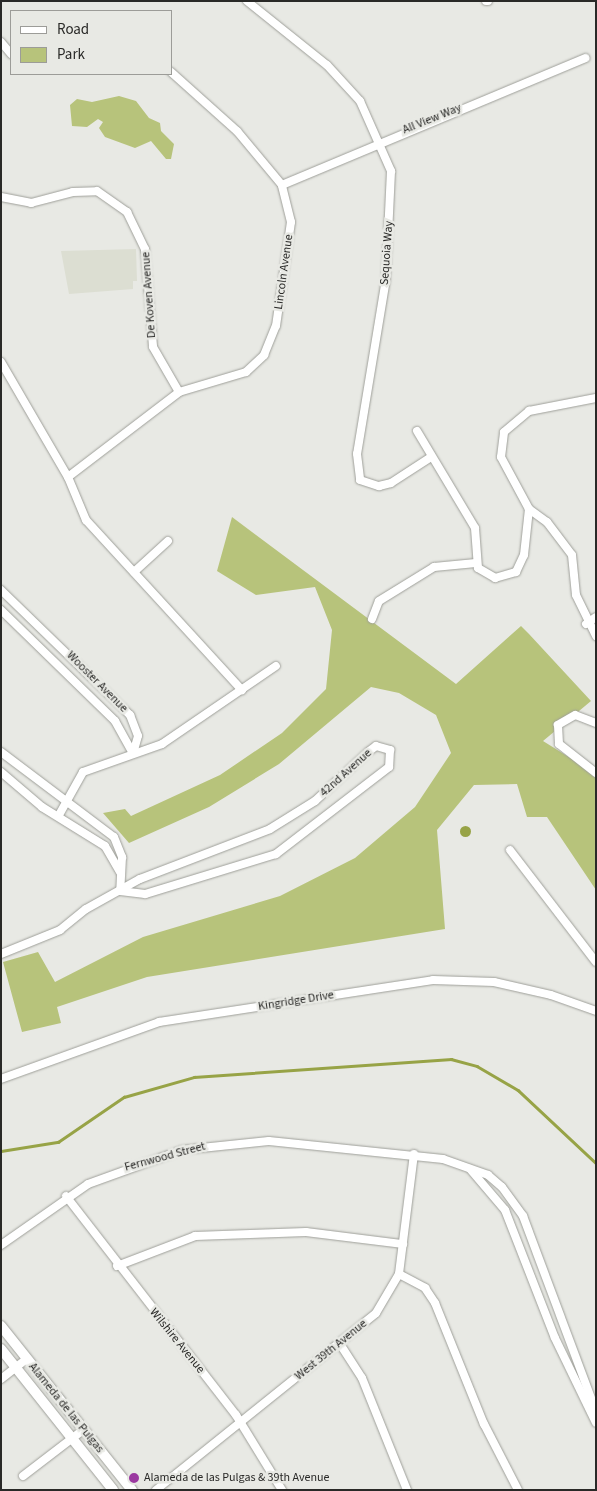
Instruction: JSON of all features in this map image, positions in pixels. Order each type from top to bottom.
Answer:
[{"type":"main road","name":"Alameda de las Pulgas","points":[[1,1326],[132,1490]]},
{"type":"main road","name":"Alameda de las Pulgas","points":[[1,1350],[71,1440],[113,1490]]},
{"type":"street","name":"Sequoia Way","points":[[247,1],[327,65],[360,101],[379,140],[391,171],[386,279],[356,468],[360,480],[379,486],[391,483],[431,457]]},
{"type":"street","points":[[1,42],[10,53]]},
{"type":"street","name":"All View Way","points":[[282,185],[379,140],[585,58]]},
{"type":"street","name":"Lincoln Avenue","points":[[68,477],[179,392],[221,383],[246,372],[271,342],[291,222],[282,185],[237,131],[172,73]]},
{"type":"street","name":"De Koven Avenue","points":[[1,197],[31,203],[73,192],[97,191],[127,212],[146,249],[153,347],[179,392]]},
{"type":"street","points":[[1,362],[68,477],[86,520],[242,690]]},
{"type":"street","points":[[596,398],[529,411],[504,432],[501,457],[529,510],[547,522],[572,555],[576,595],[586,624],[596,636]]},
{"type":"street","points":[[417,432],[475,528],[476,563]]},
{"type":"street","points":[[372,619],[379,601],[434,567],[476,563],[495,578],[516,572],[524,555],[529,510]]},
{"type":"street","points":[[134,572],[168,541]]},
{"type":"street","name":"Wooster Avenue","points":[[1,590],[130,715],[138,736],[133,753]]},
{"type":"street","name":"Wooster Avenue","points":[[1,610],[116,721],[133,753]]},
{"type":"street","points":[[586,624],[596,617]]},
{"type":"street","points":[[59,815],[65,800],[83,772],[162,744],[276,666]]},
{"type":"street","points":[[596,723],[574,715],[558,725],[559,744],[596,773]]},
{"type":"street","name":"42nd Avenue","points":[[1,954],[60,930],[120,891],[140,878],[270,829],[315,801],[376,746],[390,750],[389,767],[276,854],[145,894],[120,891]]},
{"type":"street","points":[[1,752],[114,837],[122,857],[120,891]]},
{"type":"street","points":[[1,772],[42,807],[59,815],[105,846],[120,872]]},
{"type":"street","points":[[510,850],[596,962]]},
{"type":"street","name":"Kingridge Drive","points":[[1,1079],[159,1022],[433,980],[494,982],[551,995],[596,1012]]},
{"type":"street","name":"Fernwood Street","points":[[1,1245],[66,1196],[123,1168],[214,1144],[311,1143],[414,1154],[468,1168],[502,1187],[523,1216],[596,1411]]},
{"type":"street","name":"West 39th Avenue","points":[[156,1490],[340,1344],[376,1313],[399,1274],[414,1154]]},
{"type":"street","points":[[468,1168],[505,1210],[555,1338],[596,1422]]},
{"type":"street","name":"Wilshire Avenue","points":[[66,1196],[116,1266],[241,1422],[282,1490]]},
{"type":"street","points":[[116,1266],[195,1236],[306,1232],[403,1244]]},
{"type":"street","points":[[399,1274],[425,1288],[435,1303],[484,1424],[518,1490]]},
{"type":"street","points":[[340,1344],[362,1378],[407,1490]]},
{"type":"street","points":[[1,1379],[27,1359]]},
{"type":"street","points":[[23,1476],[83,1430]]},
{"type":"shaded area","points":[[136,249],[137,281],[133,281],[133,289],[69,294],[61,251]]},
{"type":"shaded area","points":[[465,825],[471,831],[465,837],[459,831]]},
{"type":"green space","points":[[119,96],[136,101],[149,118],[160,123],[161,131],[174,144],[171,159],[166,159],[151,141],[135,148],[105,137],[99,128],[103,122],[98,119],[87,127],[72,126],[70,105],[77,99],[92,102]]},
{"type":"green space","points":[[232,517],[456,684],[521,626],[529,634],[591,701],[543,741],[596,774],[596,890],[547,817],[527,817],[517,784],[474,785],[437,830],[445,929],[147,977],[57,1007],[61,1023],[22,1032],[3,962],[38,952],[55,982],[143,937],[280,896],[355,858],[415,807],[451,753],[436,715],[399,693],[371,687],[279,764],[209,807],[129,843],[103,813],[125,809],[131,816],[220,775],[282,733],[326,689],[332,630],[315,587],[256,595],[217,571]]},
{"type":"waterway","points":[[1,1151],[58,1142],[124,1097],[194,1077],[451,1059],[477,1066],[518,1090],[596,1163]]},
{"type":"place","name":"Alameda de las Pulgas & 39th Avenue","points":[[134,1478]]}]
